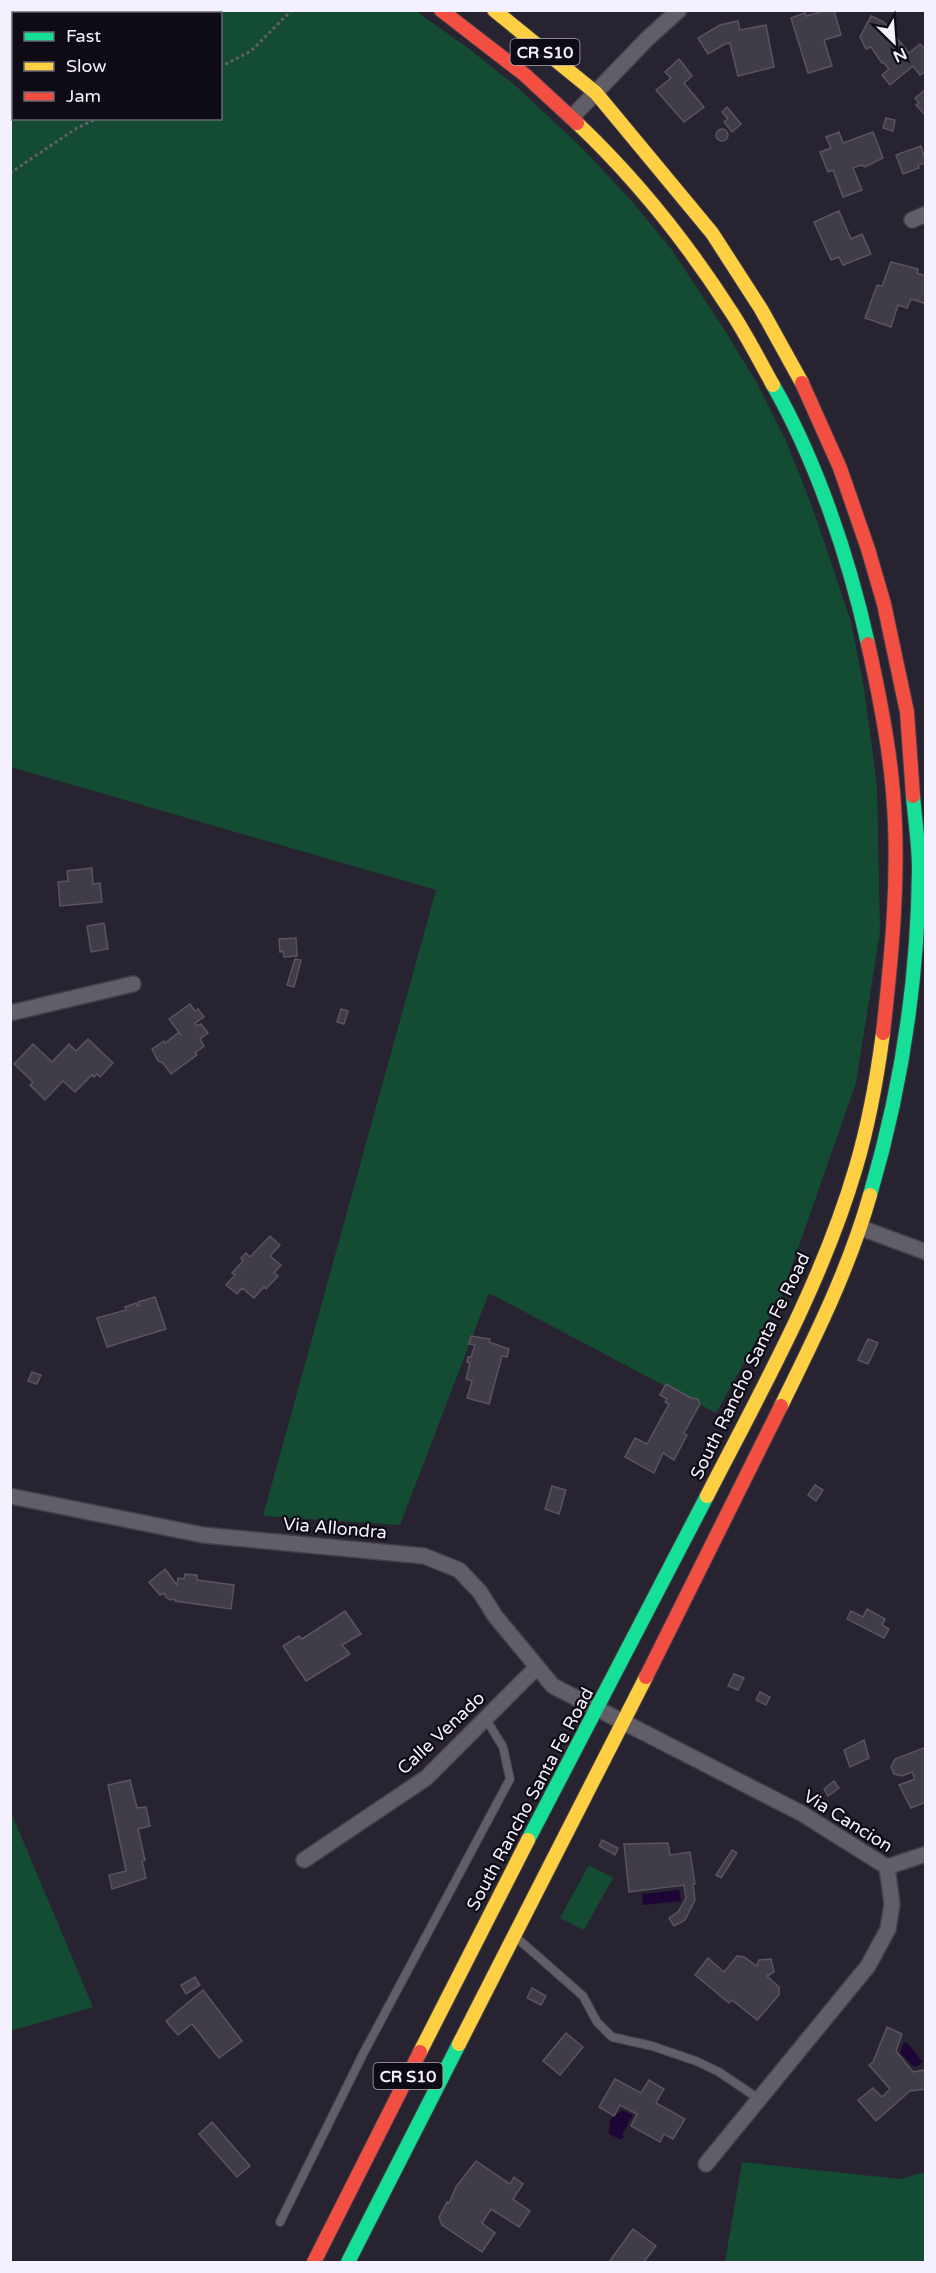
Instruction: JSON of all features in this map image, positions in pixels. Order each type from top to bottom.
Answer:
[{"type":"main road","name":"South Rancho Santa Fe Road","points":[[314,2262],[785,1345],[814,1282],[839,1218],[862,1142],[878,1067],[886,1010],[896,877],[894,801],[870,645],[832,514],[798,433],[765,367],[717,288],[630,178],[572,117],[488,43],[441,10]]},
{"type":"main road","name":"CR S10","points":[[348,2262],[623,1722],[825,1318],[861,1228],[883,1152],[901,1065],[916,957],[919,867],[907,712],[884,604],[868,549],[840,468],[804,387],[761,309],[712,233],[596,93],[494,10]]},
{"type":"street","points":[[572,117],[647,39],[679,10]]},
{"type":"street","points":[[10,1013],[133,984]]},
{"type":"street","points":[[861,1228],[926,1252]]},
{"type":"street","name":"Via Allondra","points":[[10,1496],[203,1535],[424,1556],[459,1570],[480,1592],[495,1616],[554,1686],[598,1708]]},
{"type":"street","name":"Calle Venado","points":[[304,1860],[426,1778],[537,1667]]},
{"type":"street","name":"Via Cancion","points":[[598,1708],[801,1813],[887,1867],[892,1904],[888,1929],[868,1966],[706,2164]]},
{"type":"street","points":[[887,1867],[926,1854]]},
{"type":"lane","points":[[280,2222],[363,2054],[510,1779],[502,1748],[486,1719]]},
{"type":"lane","points":[[513,1935],[584,1996],[597,2022],[612,2037],[652,2046],[696,2061],[719,2072],[759,2099]]},
{"type":"path","points":[[222,66],[251,51],[292,10]]},
{"type":"path","points":[[10,173],[77,128],[95,120]]},
{"type":"green space","points":[[10,11],[416,11],[468,48],[517,87],[582,148],[629,198],[672,250],[724,329],[757,383],[786,441],[813,509],[851,622],[864,688],[877,786],[880,932],[856,1083],[781,1297],[716,1413],[489,1293],[400,1525],[263,1516],[436,890],[11,767]]},
{"type":"green space","points":[[11,1812],[93,2007],[10,2031]]},
{"type":"green space","points":[[589,1865],[613,1878],[584,1930],[560,1918]]},
{"type":"green space","points":[[742,2162],[900,2179],[925,2172],[925,2262],[725,2262]]},
{"type":"shaded area","points":[[679,1890],[681,1901],[643,1905],[642,1894]]},
{"type":"shaded area","points":[[904,2042],[923,2062],[916,2067],[900,2053]]},
{"type":"shaded area","points":[[622,2110],[633,2115],[621,2140],[609,2134],[610,2120]]},
{"type":"building","points":[[834,10],[841,35],[824,40],[832,66],[808,73],[791,18],[805,13],[806,16]]},
{"type":"building","points":[[871,16],[884,22],[909,53],[920,44],[926,50],[926,71],[920,75],[913,66],[890,85],[882,75],[889,69],[871,47],[866,49],[860,37]]},
{"type":"building","points":[[738,21],[740,30],[766,25],[774,67],[738,76],[730,43],[708,54],[698,38],[720,25]]},
{"type":"building","points":[[679,59],[692,76],[684,83],[704,107],[684,122],[656,90],[671,78],[665,72]]},
{"type":"building","points":[[926,89],[926,116],[916,105],[919,103],[915,98]]},
{"type":"building","points":[[727,107],[741,124],[732,132],[724,122],[728,119],[722,112]]},
{"type":"building","points":[[886,118],[895,120],[893,131],[883,128]]},
{"type":"building","points":[[724,129],[728,135],[724,141],[720,141],[716,133]]},
{"type":"building","points":[[839,132],[843,143],[873,132],[883,158],[865,167],[861,165],[853,168],[862,190],[843,197],[833,170],[828,172],[820,152],[831,148],[826,137]]},
{"type":"building","points":[[921,146],[926,163],[903,174],[896,155]]},
{"type":"building","points":[[839,211],[851,239],[862,234],[871,254],[843,265],[839,257],[831,260],[814,222]]},
{"type":"building","points":[[891,262],[918,269],[917,273],[926,276],[926,304],[911,299],[907,308],[898,305],[891,327],[865,318],[877,285],[882,286]]},
{"type":"building","points":[[92,868],[93,884],[100,883],[102,902],[60,906],[58,882],[68,881],[67,871]]},
{"type":"building","points":[[104,923],[108,949],[91,952],[87,926]]},
{"type":"building","points":[[296,938],[297,956],[284,957],[283,951],[280,952],[279,939]]},
{"type":"building","points":[[295,959],[301,960],[294,987],[287,985]]},
{"type":"building","points":[[190,1004],[204,1017],[195,1023],[197,1026],[201,1024],[208,1033],[200,1039],[204,1046],[195,1053],[197,1055],[171,1074],[163,1063],[158,1061],[152,1049],[178,1033],[181,1035],[169,1019]]},
{"type":"building","points":[[341,1009],[348,1011],[344,1024],[337,1022]]},
{"type":"building","points":[[88,1039],[113,1063],[100,1077],[97,1074],[94,1077],[92,1075],[75,1092],[63,1081],[45,1100],[30,1085],[33,1082],[14,1064],[33,1044],[52,1062],[69,1044],[76,1051]]},
{"type":"building","points":[[270,1236],[280,1245],[270,1256],[281,1265],[274,1273],[278,1276],[254,1298],[242,1288],[237,1294],[226,1285],[235,1275],[232,1273],[243,1261],[241,1258],[246,1253],[250,1257]]},
{"type":"building","points":[[155,1297],[166,1329],[107,1347],[97,1318],[126,1310],[125,1307],[136,1303],[139,1306],[138,1302]]},
{"type":"building","points":[[471,1336],[490,1339],[489,1342],[509,1349],[507,1357],[502,1356],[489,1404],[467,1398],[472,1381],[466,1379],[470,1363],[467,1362],[475,1345],[469,1344]]},
{"type":"building","points":[[868,1339],[878,1343],[868,1364],[858,1360]]},
{"type":"building","points":[[32,1372],[41,1375],[37,1384],[28,1381]]},
{"type":"building","points":[[666,1384],[691,1398],[698,1399],[700,1404],[684,1433],[687,1435],[674,1460],[663,1453],[654,1473],[625,1457],[635,1438],[647,1444],[669,1404],[665,1402],[667,1399],[660,1395]]},
{"type":"building","points":[[815,1485],[823,1490],[816,1501],[808,1495]]},
{"type":"building","points":[[552,1486],[566,1490],[559,1514],[545,1509]]},
{"type":"building","points":[[165,1569],[177,1585],[178,1578],[184,1579],[185,1574],[197,1575],[197,1580],[234,1585],[231,1609],[175,1601],[175,1599],[170,1600],[164,1593],[160,1595],[149,1582]]},
{"type":"building","points":[[867,1609],[885,1619],[882,1625],[889,1629],[884,1638],[847,1619],[851,1611],[863,1617]]},
{"type":"building","points":[[345,1611],[361,1634],[342,1645],[350,1654],[306,1681],[283,1646],[299,1636],[302,1639]]},
{"type":"building","points":[[734,1674],[744,1678],[738,1690],[728,1686]]},
{"type":"building","points":[[760,1692],[770,1697],[766,1705],[756,1700]]},
{"type":"building","points":[[864,1740],[869,1758],[850,1767],[844,1750]]},
{"type":"building","points":[[926,1747],[926,1802],[911,1808],[899,1785],[915,1779],[912,1772],[902,1776],[894,1774],[891,1767],[895,1759]]},
{"type":"building","points":[[130,1780],[137,1808],[146,1807],[150,1826],[138,1829],[145,1860],[142,1861],[146,1878],[112,1889],[109,1875],[126,1871],[108,1785]]},
{"type":"building","points":[[834,1781],[839,1788],[828,1796],[824,1789]]},
{"type":"building","points":[[602,1840],[618,1848],[615,1855],[599,1846]]},
{"type":"building","points":[[668,1843],[670,1855],[690,1852],[695,1884],[693,1884],[695,1900],[685,1920],[674,1926],[669,1918],[678,1912],[686,1898],[684,1885],[629,1892],[624,1844]]},
{"type":"building","points":[[732,1850],[737,1853],[721,1878],[716,1875]]},
{"type":"building","points":[[737,1956],[744,1957],[757,1966],[759,1960],[771,1959],[774,1972],[767,1976],[779,1987],[779,1995],[757,2020],[732,2000],[729,2003],[695,1975],[708,1958],[724,1972]]},
{"type":"building","points":[[195,1977],[200,1985],[186,1994],[181,1985]]},
{"type":"building","points":[[532,1988],[546,1996],[541,2005],[527,1998]]},
{"type":"building","points":[[203,1990],[242,2041],[219,2058],[192,2024],[178,2035],[166,2021]]},
{"type":"building","points":[[887,2027],[902,2034],[896,2051],[913,2072],[924,2070],[926,2089],[910,2091],[876,2121],[858,2100],[873,2088],[882,2097],[890,2089],[869,2065],[873,2062]]},
{"type":"building","points":[[566,2033],[583,2047],[560,2075],[543,2061]]},
{"type":"building","points":[[615,2079],[641,2093],[649,2080],[664,2089],[656,2103],[685,2119],[673,2139],[664,2134],[660,2142],[631,2126],[637,2114],[620,2105],[614,2116],[599,2107]]},
{"type":"building","points":[[212,2122],[250,2166],[237,2177],[199,2134]]},
{"type":"building","points":[[476,2161],[510,2184],[514,2177],[523,2184],[513,2199],[530,2211],[519,2227],[491,2209],[482,2223],[495,2233],[482,2252],[442,2225],[439,2217],[456,2187]]},
{"type":"building","points":[[633,2229],[656,2246],[644,2262],[609,2262]]},
{"type":"traffic: fast","points":[[773,385],[804,446],[830,511],[868,644]]},
{"type":"traffic: fast","points":[[870,1195],[891,1115],[911,993],[919,869],[913,796]]},
{"type":"traffic: fast","points":[[528,1840],[707,1496]]},
{"type":"traffic: fast","points":[[348,2262],[459,2044]]},
{"type":"traffic: slow","points":[[494,10],[596,93],[712,233],[761,309],[802,383]]},
{"type":"traffic: slow","points":[[577,123],[640,189],[678,236],[736,319],[773,385]]},
{"type":"traffic: slow","points":[[707,1496],[789,1335],[842,1210],[861,1150],[883,1033]]},
{"type":"traffic: slow","points":[[781,1406],[842,1276],[870,1195]]},
{"type":"traffic: slow","points":[[459,2044],[646,1677]]},
{"type":"traffic: slow","points":[[420,2052],[528,1840]]},
{"type":"traffic: jam","points":[[441,10],[525,75],[577,123]]},
{"type":"traffic: jam","points":[[802,383],[840,468],[884,604],[907,712],[913,796]]},
{"type":"traffic: jam","points":[[868,644],[886,736],[895,822],[894,912],[883,1033]]},
{"type":"traffic: jam","points":[[646,1677],[781,1406]]},
{"type":"traffic: jam","points":[[314,2262],[420,2052]]}]
